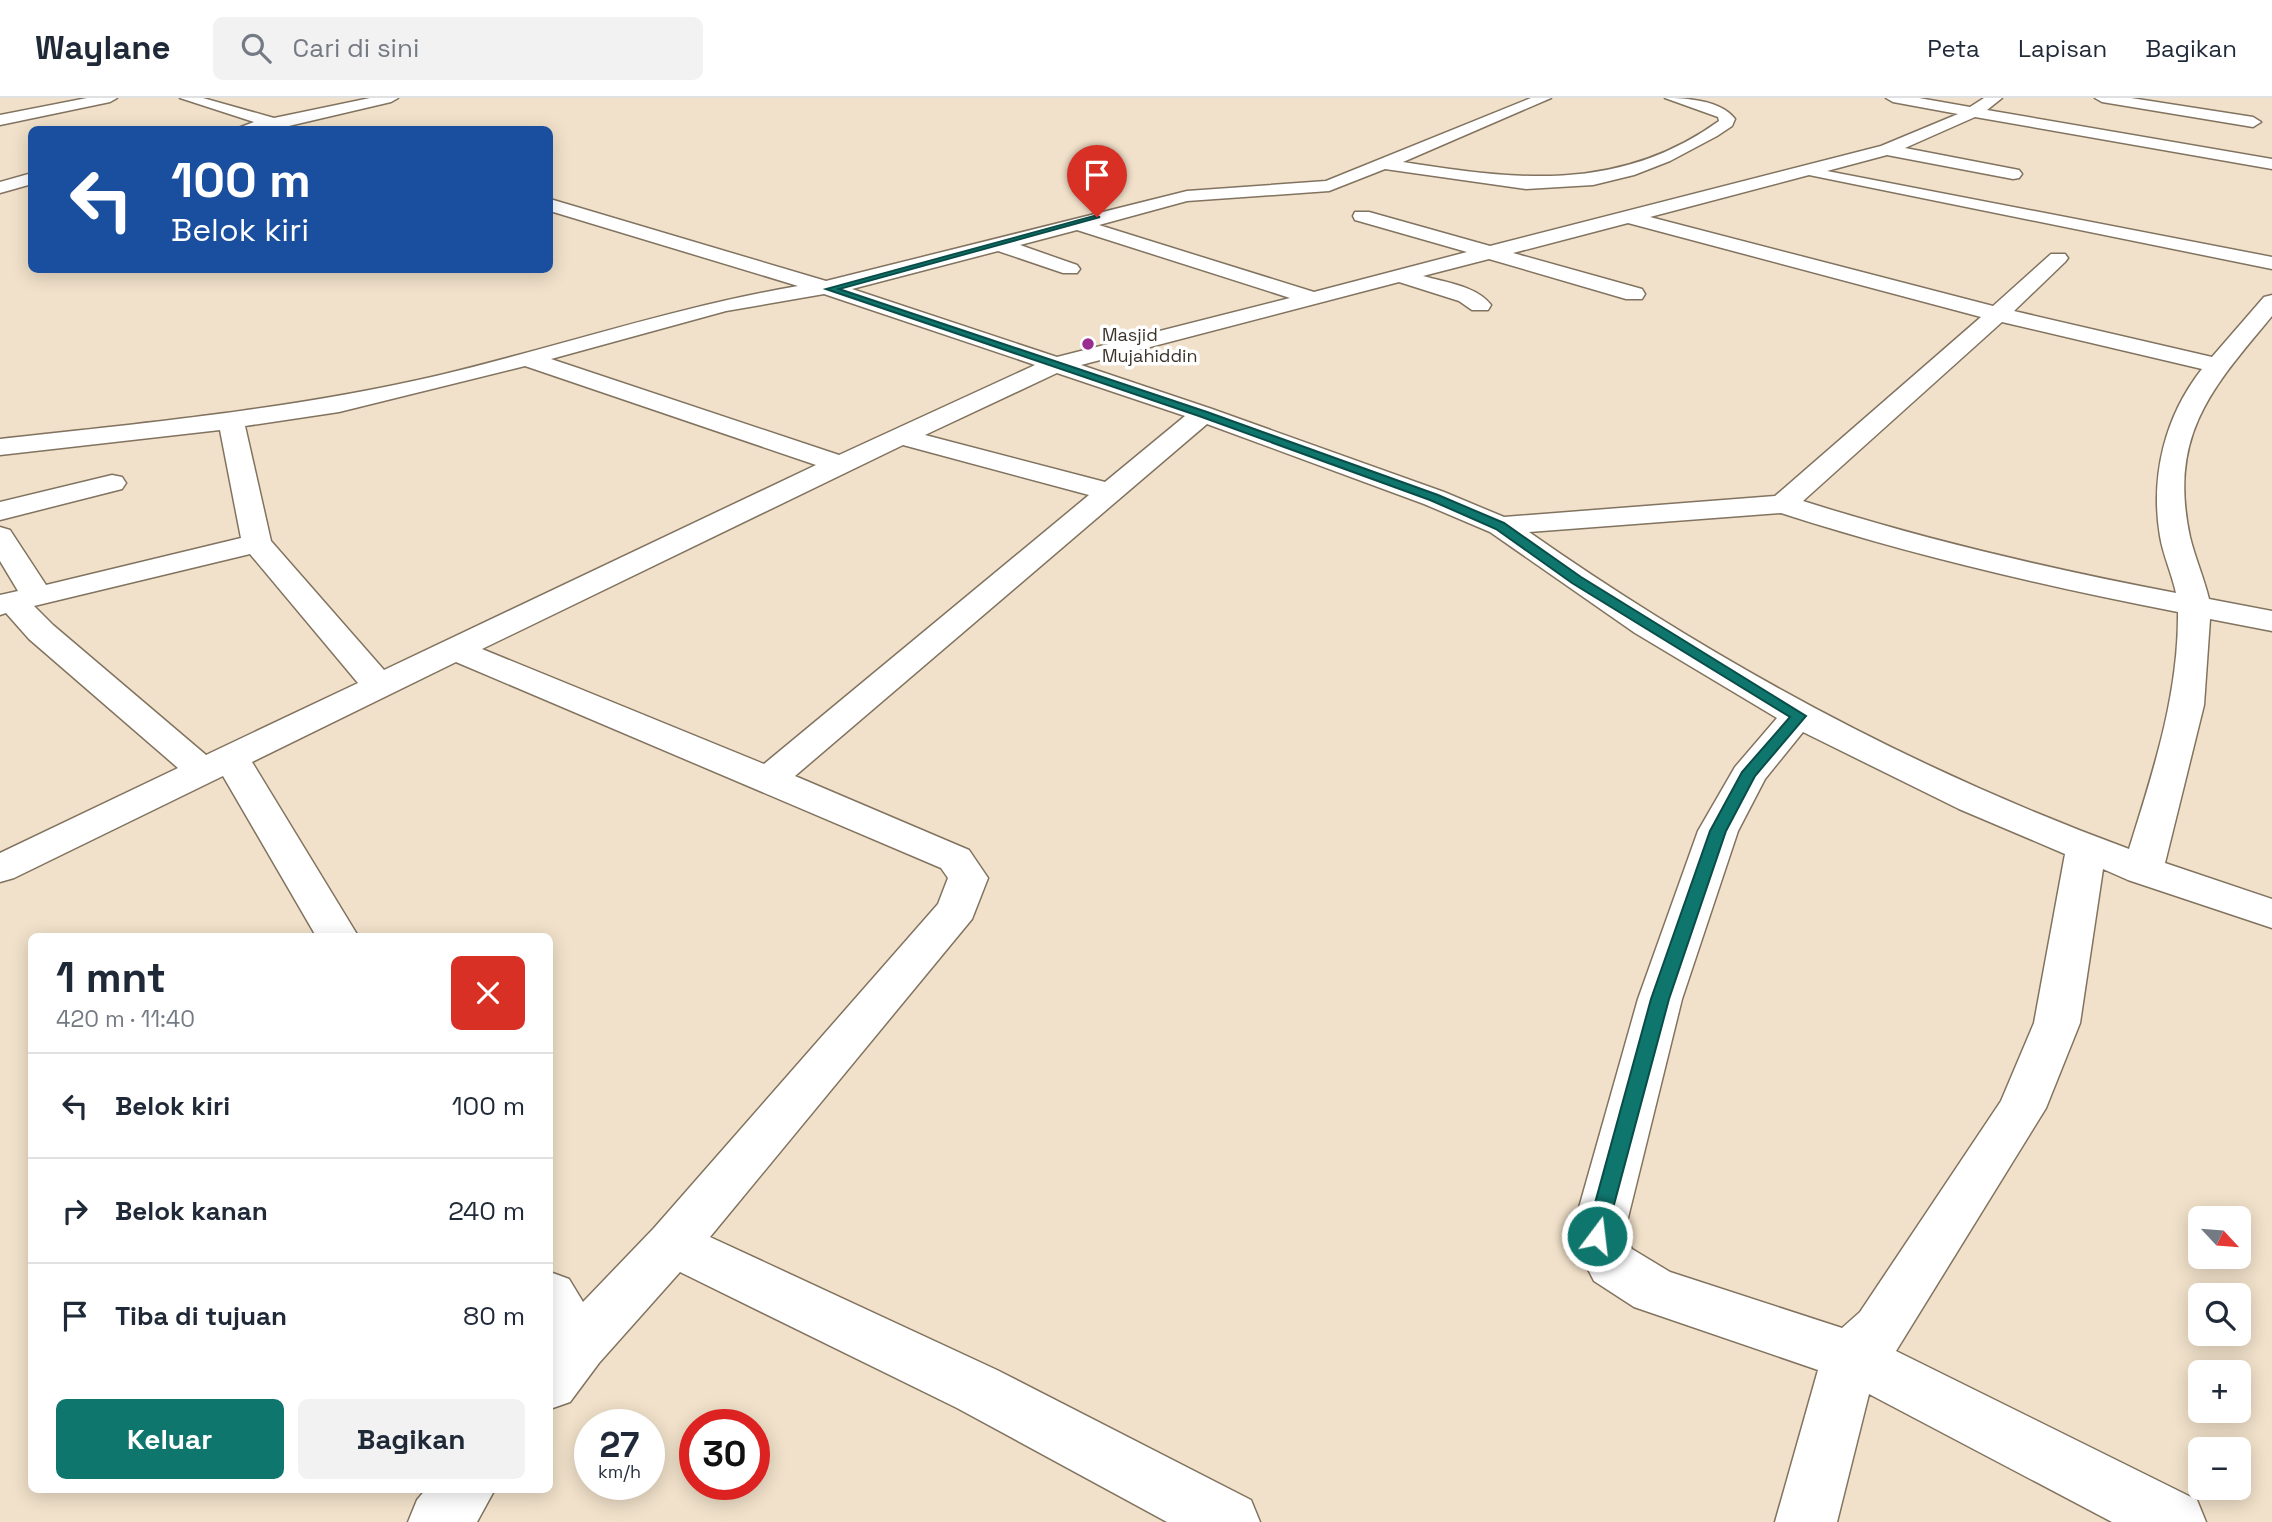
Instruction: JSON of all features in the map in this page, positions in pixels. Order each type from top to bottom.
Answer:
[{"type":"street","points":[[0,120],[110,98]]},
{"type":"street","points":[[187,98],[283,126]]},
{"type":"street","points":[[259,126],[391,98]]},
{"type":"street","points":[[0,447],[231,421],[351,402],[441,383],[724,305],[830,289],[1073,223],[1187,196],[1329,186],[1544,98]]},
{"type":"street","points":[[1384,164],[1515,183],[1574,185],[1641,168],[1726,123],[1727,118],[1723,114],[1672,98]]},
{"type":"street","points":[[1893,98],[1985,105],[2272,164]]},
{"type":"street","points":[[2102,98],[2258,118],[2214,154]]},
{"type":"street","points":[[0,869],[840,464],[1055,365],[1309,297],[1492,253],[1620,204],[1656,210],[1887,150],[1985,105]]},
{"type":"street","points":[[1887,150],[2012,174]]},
{"type":"street","points":[[1808,172],[2272,264]]},
{"type":"street","points":[[0,188],[28,179]]},
{"type":"street","points":[[1574,185],[1620,204],[1997,314],[2217,365]]},
{"type":"street","points":[[553,206],[830,289],[1203,414],[1434,498],[1500,526],[1576,580],[1798,716],[1991,810],[2142,871],[2272,914]]},
{"type":"street","points":[[1362,215],[1634,294]]},
{"type":"street","points":[[1073,223],[1309,297]]},
{"type":"street","points":[[997,244],[1070,269]]},
{"type":"street","points":[[1783,504],[1892,411],[1997,314],[2036,283],[2058,258]]},
{"type":"street","points":[[1399,276],[1467,296],[1480,305]]},
{"type":"street","points":[[2142,871],[2169,779],[2190,678],[2194,607],[2175,536],[2171,490],[2189,408],[2217,365],[2272,302]]},
{"type":"street","points":[[527,359],[840,464]]},
{"type":"street","points":[[769,779],[1203,414]]},
{"type":"street","points":[[231,421],[257,543],[380,686]]},
{"type":"street","points":[[900,436],[1110,492]]},
{"type":"street","points":[[0,511],[112,483]]},
{"type":"street","points":[[1500,526],[1783,504],[1873,533],[2035,574],[2272,621]]},
{"type":"street","points":[[0,536],[17,601],[41,632],[216,764],[335,933]]},
{"type":"street","points":[[17,601],[257,543]]},
{"type":"street","points":[[455,650],[955,859],[968,878],[957,909],[673,1244],[564,1364]]},
{"type":"street","points":[[1798,716],[1748,775],[1718,831],[1660,999],[1597,1236],[1613,1265],[1653,1290],[1850,1356],[2175,1522]]},
{"type":"street","points":[[1806,1522],[1850,1356],[1880,1330],[2022,1108],[2057,1023],[2087,850]]},
{"type":"street","points":[[673,1244],[977,1389],[1229,1522]]},
{"type":"street","points":[[553,1311],[564,1364]]},
{"type":"street","points":[[439,1522],[462,1493]]},
{"type":"place","name":"Masjid Mujahiddin","points":[[1088,344]]},
{"type":"route","points":[[1097,217],[830,289],[1203,414],[1434,498],[1500,526],[1576,580],[1798,716],[1748,775],[1718,831],[1660,999],[1597,1236]]}]
